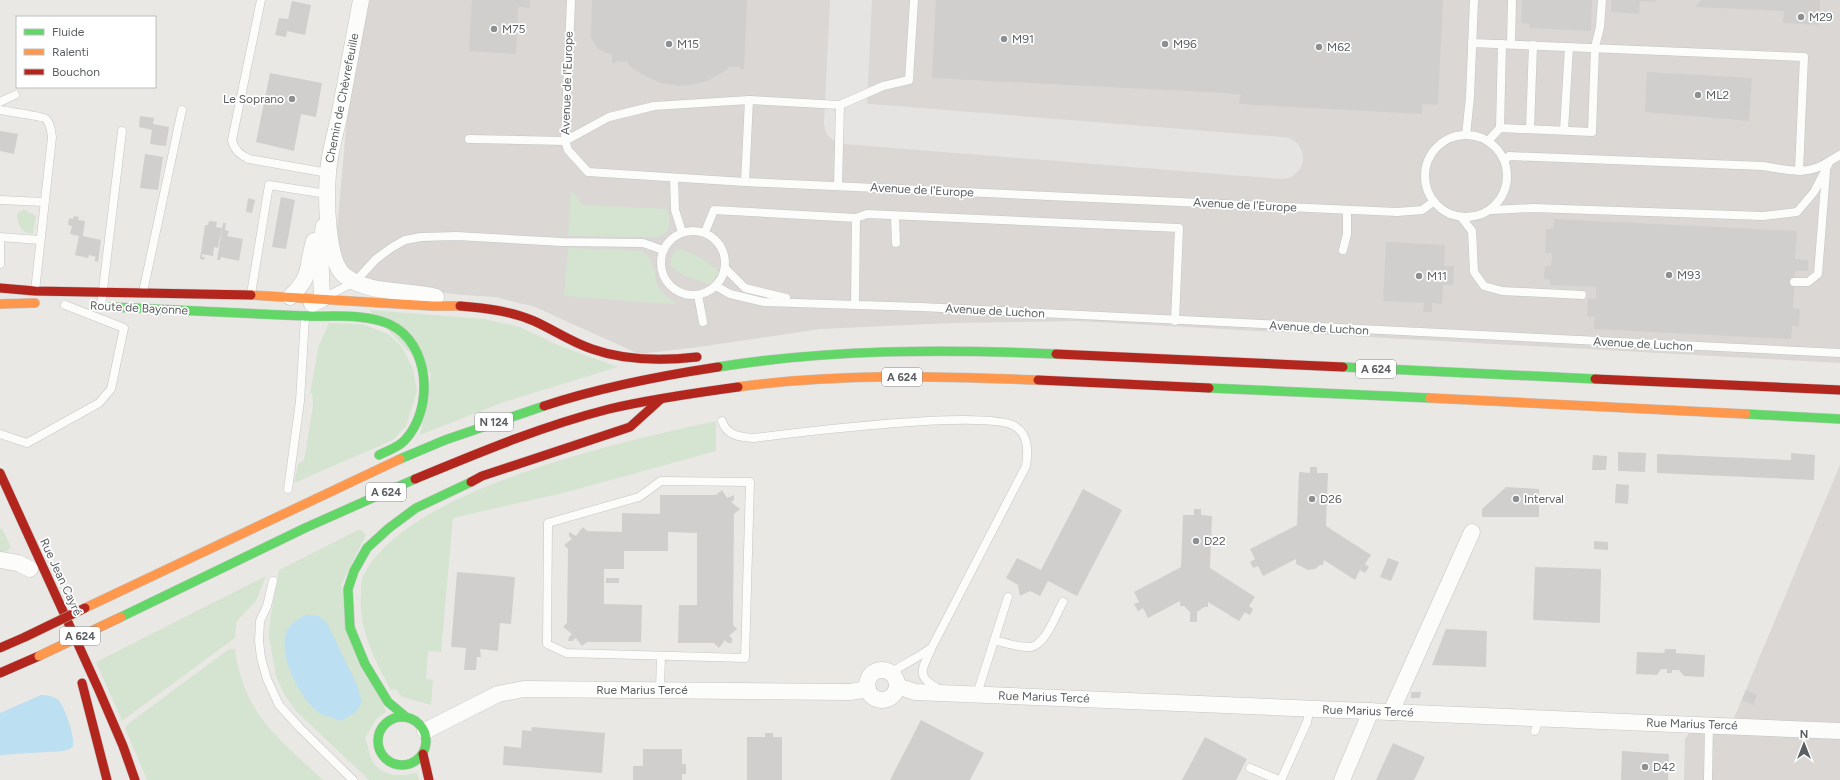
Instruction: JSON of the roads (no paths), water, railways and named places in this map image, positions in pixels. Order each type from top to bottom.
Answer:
[{"type":"main road","name":"Route de Bayonne","points":[[0,288],[35,291],[251,295],[298,306]]},
{"type":"main road","name":"Route de Bayonne","points":[[322,299],[433,306],[460,306],[490,309],[530,319],[577,344],[615,356],[647,360],[688,358],[708,355]]},
{"type":"main road","points":[[0,304],[42,304]]},
{"type":"main road","name":"Route de Bayonne","points":[[61,305],[196,311]]},
{"type":"main road","points":[[298,306],[383,322],[391,325],[399,331],[414,349],[424,374],[426,391],[420,418],[412,431],[402,444],[367,462],[341,486]]},
{"type":"main road","points":[[845,344],[911,350]]},
{"type":"main road","name":"A 624","points":[[654,377],[753,361],[911,350],[984,351],[1840,390]]},
{"type":"main road","name":"A 624","points":[[0,674],[334,516],[448,465],[552,427],[608,410],[662,398],[751,384],[849,377],[947,376],[1295,391],[1840,419]]},
{"type":"main road","name":"N 124","points":[[0,648],[341,486],[445,440],[493,422],[577,395],[654,377]]},
{"type":"main road","points":[[429,780],[423,754],[427,738],[424,731],[420,724],[406,716],[388,702],[365,664],[350,628],[348,589],[354,572],[367,548],[389,528],[416,508],[482,476],[630,427],[662,398]]},
{"type":"main road","name":"Rue Jean Cayré","points":[[0,473],[98,688],[123,746],[135,780]]},
{"type":"main road","points":[[52,618],[68,652]]},
{"type":"main road","points":[[77,672],[107,741]]},
{"type":"main road","points":[[82,683],[107,780]]},
{"type":"main road","points":[[406,716],[397,717],[383,726],[379,732],[379,748],[388,760],[402,765],[410,764],[423,754]]},
{"type":"street","name":"Chemin de Chèvrefeuille","points":[[360,5],[328,173],[327,215],[336,263],[344,276],[355,282],[373,287],[434,297],[460,306]]},
{"type":"street","name":"Chemin de Chèvrefeuille","points":[[298,306],[302,286],[307,276],[312,249],[327,196]]},
{"type":"street","name":"Chemin de Chèvrefeuille","points":[[322,299],[320,248],[327,215]]},
{"type":"street","name":"Route de Bayonne","points":[[196,311],[205,303],[298,306],[313,304],[322,299]]},
{"type":"street","points":[[1391,712],[1472,532]]},
{"type":"street","points":[[0,560],[18,563],[29,567]]},
{"type":"street","name":"Rue Marius Tercé","points":[[424,731],[498,694],[524,689],[850,692],[868,689],[869,677],[874,672],[879,670],[915,692],[1391,712],[1537,724],[1709,725],[1840,731]]},
{"type":"street","points":[[868,689],[875,698],[881,699],[892,696],[894,680]]},
{"type":"street","points":[[1342,780],[1371,711]]},
{"type":"lane","points":[[261,0],[232,140],[233,144],[241,155],[249,159],[328,173]]},
{"type":"lane","name":"Avenue de l'Europe","points":[[571,0],[565,141],[568,150],[588,172],[745,182],[1347,210],[1414,211],[1422,210],[1433,202]]},
{"type":"lane","points":[[469,139],[565,141],[609,117],[654,106],[749,100],[840,105],[883,86],[909,80],[914,0]]},
{"type":"lane","points":[[1466,134],[1474,0]]},
{"type":"lane","points":[[1511,44],[1512,0]]},
{"type":"lane","points":[[1500,128],[1592,132],[1595,47],[1600,27],[1602,0]]},
{"type":"lane","points":[[1472,43],[1804,57],[1799,171]]},
{"type":"lane","points":[[1488,141],[1500,128],[1502,44]]},
{"type":"lane","points":[[1530,129],[1533,45]]},
{"type":"lane","points":[[1564,130],[1569,47]]},
{"type":"lane","points":[[0,102],[15,94]]},
{"type":"lane","points":[[745,182],[749,100]]},
{"type":"lane","points":[[838,186],[840,105]]},
{"type":"lane","points":[[0,110],[42,117],[49,123],[52,137],[35,291]]},
{"type":"lane","points":[[141,308],[182,110]]},
{"type":"lane","points":[[100,306],[122,131]]},
{"type":"lane","points":[[1492,210],[1501,200],[1507,188],[1508,173],[1505,160],[1496,146],[1475,135],[1466,134],[1452,137],[1444,141],[1435,149],[1427,162],[1425,182],[1433,202],[1446,213],[1462,218],[1477,217],[1492,210],[1533,208],[1763,216],[1797,212],[1814,192],[1828,164]]},
{"type":"lane","points":[[1505,160],[1509,156],[1762,166],[1799,171],[1811,171],[1828,164],[1840,155]]},
{"type":"lane","points":[[1794,282],[1808,282],[1818,274],[1828,164]]},
{"type":"lane","points":[[674,178],[675,210],[682,232]]},
{"type":"lane","points":[[251,295],[269,185],[327,196]]},
{"type":"lane","points":[[0,200],[44,202]]},
{"type":"lane","points":[[705,232],[714,210],[856,218],[867,214],[1179,228],[1175,321]]},
{"type":"lane","points":[[1343,250],[1347,234],[1347,210]]},
{"type":"lane","points":[[895,216],[896,243]]},
{"type":"lane","points":[[855,304],[856,218]]},
{"type":"lane","points":[[1462,218],[1472,231],[1474,272],[1484,286],[1502,291],[1582,295]]},
{"type":"lane","points":[[690,230],[705,232],[721,246],[726,261],[725,268],[716,286],[708,292],[698,295],[684,294],[669,285],[663,275],[660,264],[663,250],[674,236],[682,232],[690,230]]},
{"type":"lane","points":[[322,299],[355,282],[376,259],[391,248],[405,240],[421,236],[457,236],[562,242],[643,243],[663,250]]},
{"type":"lane","points":[[0,264],[0,238],[40,240]]},
{"type":"lane","points":[[725,268],[745,288],[798,302]]},
{"type":"lane","points":[[716,286],[730,294],[764,302],[798,302]]},
{"type":"lane","points":[[698,295],[704,322]]},
{"type":"lane","name":"Avenue de Luchon","points":[[798,302],[1840,353]]},
{"type":"lane","points":[[0,434],[27,443],[99,403],[111,389],[124,328],[61,305]]},
{"type":"lane","points":[[288,490],[300,401],[298,306]]},
{"type":"lane","points":[[722,421],[724,428],[735,436],[754,438],[878,425],[963,420],[1000,420],[1016,427],[1024,437],[1028,448],[1026,466],[932,647],[922,672],[923,679],[947,693]]},
{"type":"lane","points":[[661,481],[750,482],[745,658],[661,656],[566,654],[547,644],[548,523],[638,497],[661,481]]},
{"type":"lane","points":[[273,581],[267,606],[260,621],[259,641],[261,658],[267,679],[279,705],[300,728],[353,780]]},
{"type":"lane","points":[[977,694],[1008,597]]},
{"type":"lane","points":[[994,640],[1023,647],[1037,644],[1044,638],[1062,602]]},
{"type":"lane","points":[[894,680],[908,661],[923,654],[932,647]]},
{"type":"lane","points":[[660,690],[661,656]]},
{"type":"lane","points":[[1250,768],[1280,780],[1307,722],[1310,708]]},
{"type":"lane","points":[[1708,780],[1709,725]]},
{"type":"water","points":[[306,615],[319,616],[327,623],[358,687],[362,702],[356,712],[341,721],[321,714],[313,708],[299,689],[288,665],[284,642],[287,630],[297,620]]},
{"type":"water","points":[[41,695],[55,698],[59,701],[67,716],[73,746],[70,749],[63,751],[0,755],[0,713]]},
{"type":"place","name":"M29","points":[[1801,17]]},
{"type":"place","name":"M75","points":[[494,29]]},
{"type":"place","name":"M91","points":[[1004,39]]},
{"type":"place","name":"M15","points":[[669,44]]},
{"type":"place","name":"M96","points":[[1165,44]]},
{"type":"place","name":"M62","points":[[1319,47]]},
{"type":"place","name":"ML2","points":[[1698,95]]},
{"type":"place","name":"Le Soprano","points":[[292,99]]},
{"type":"place","name":"M93","points":[[1669,275]]},
{"type":"place","name":"M11","points":[[1419,276]]},
{"type":"place","name":"D26","points":[[1312,499]]},
{"type":"place","name":"Interval","points":[[1516,499]]},
{"type":"place","name":"D22","points":[[1196,541]]},
{"type":"place","name":"D42","points":[[1645,767]]}]
